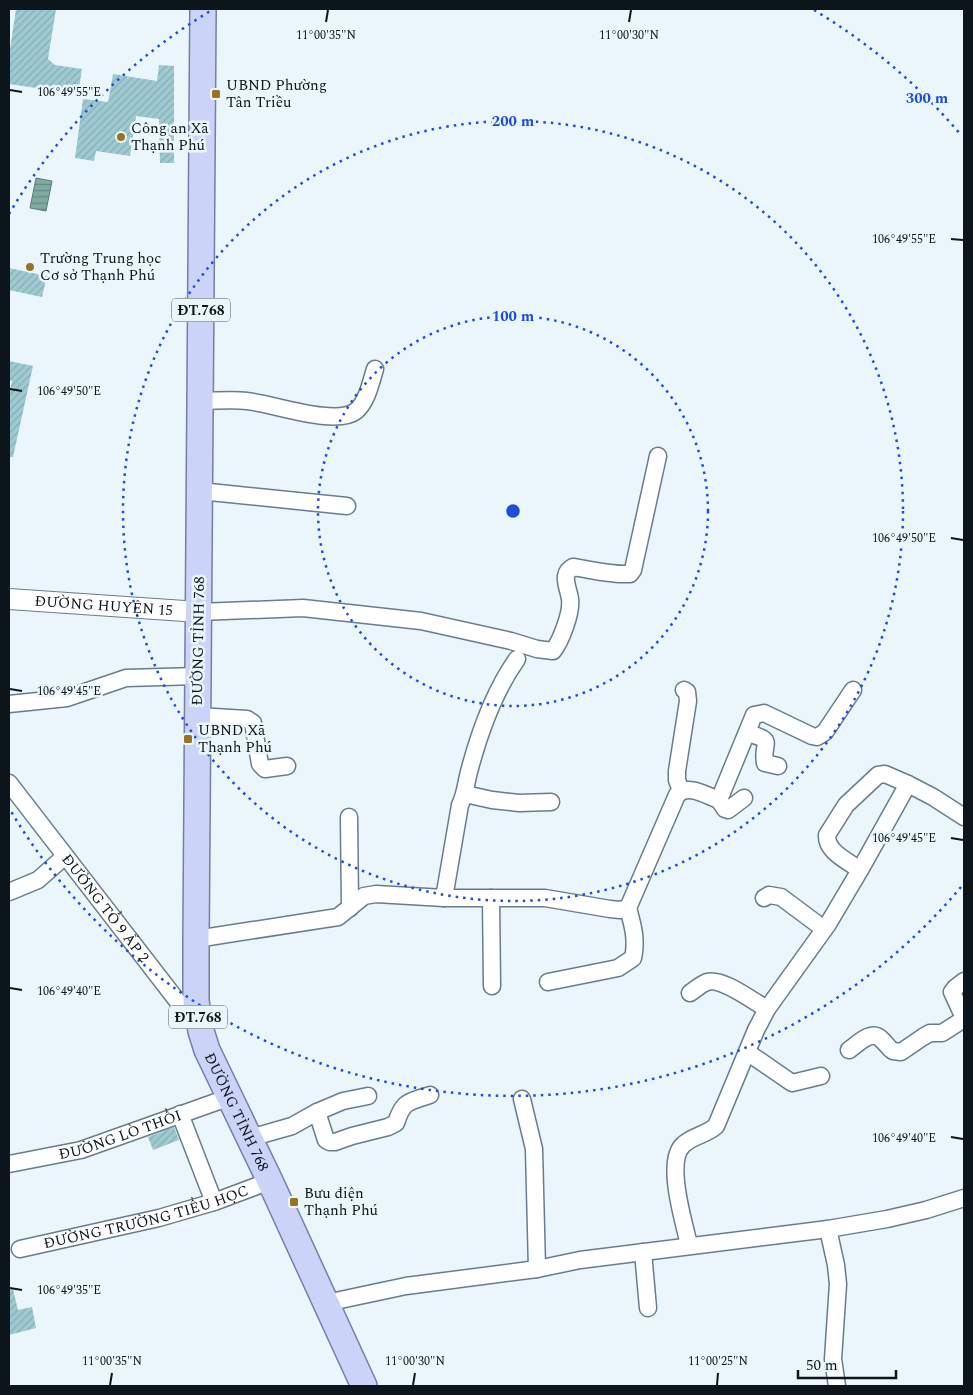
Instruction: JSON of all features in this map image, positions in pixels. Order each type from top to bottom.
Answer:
[{"type":"main road","name":"ĐƯỜNG TỈNH 768","points":[[203,9],[196,1001],[201,1031],[207,1050],[250,1138],[364,1386]]},
{"type":"street","points":[[200,401],[246,400],[298,413],[345,415],[356,410],[366,397],[375,369]]},
{"type":"street","points":[[199,612],[303,608],[421,621],[511,641],[537,649],[553,651],[557,646],[567,619],[570,600],[566,576],[568,570],[573,567],[601,573],[624,574],[630,574],[633,570],[658,456]]},
{"type":"street","points":[[200,491],[347,506]]},
{"type":"street","name":"ĐƯỜNG HUYỆN 15","points":[[9,599],[199,612]]},
{"type":"street","points":[[444,898],[460,805],[465,794],[470,769],[493,704],[518,659]]},
{"type":"street","points":[[9,704],[67,698],[126,678],[198,676]]},
{"type":"street","points":[[680,791],[677,780],[678,757],[683,741],[688,701],[687,692],[684,690]]},
{"type":"street","points":[[719,800],[754,715],[764,713],[812,736],[822,736],[853,690]]},
{"type":"street","points":[[198,716],[246,719],[253,723],[260,764],[265,768],[287,766]]},
{"type":"street","points":[[747,733],[764,738],[766,742],[765,763],[778,766]]},
{"type":"street","points":[[860,870],[832,850],[826,841],[827,835],[846,805],[878,775],[885,774],[908,784],[964,817]]},
{"type":"street","name":"ĐƯỜNG TỔ 9 ẤP 2","points":[[9,783],[16,805],[64,857],[201,1031]]},
{"type":"street","points":[[688,1245],[675,1175],[676,1157],[685,1143],[716,1126],[767,1009],[824,929],[860,870],[908,784]]},
{"type":"street","points":[[548,982],[618,968],[633,958],[635,932],[628,908],[677,794],[680,791],[694,791],[719,800],[725,809],[728,810],[744,798]]},
{"type":"street","points":[[465,794],[519,803],[551,802]]},
{"type":"street","points":[[349,817],[350,908]]},
{"type":"street","points":[[9,892],[38,880],[64,857]]},
{"type":"street","points":[[196,939],[338,917],[364,896],[376,894],[444,898],[545,898],[610,909],[620,910],[628,908]]},
{"type":"street","points":[[764,898],[769,895],[781,897],[824,929]]},
{"type":"street","points":[[491,898],[492,986]]},
{"type":"street","points":[[849,1050],[866,1038],[876,1035],[893,1051],[901,1052],[930,1033],[942,1033],[964,1019],[952,992],[964,981]]},
{"type":"street","points":[[690,993],[707,982],[714,982],[726,985],[767,1009]]},
{"type":"street","points":[[747,1052],[792,1083],[821,1076]]},
{"type":"street","points":[[250,1138],[292,1126],[317,1112],[343,1101],[368,1096]]},
{"type":"street","points":[[317,1112],[326,1140],[336,1142],[352,1136],[388,1128],[396,1123],[400,1109],[408,1102],[430,1096]]},
{"type":"street","name":"ĐƯỜNG LÒ THỔI","points":[[9,1164],[81,1150],[230,1097]]},
{"type":"street","points":[[522,1099],[534,1150],[537,1269]]},
{"type":"street","points":[[180,1114],[214,1202]]},
{"type":"street","name":"ĐƯỜNG TRƯỜNG TIỂU HỌC","points":[[20,1249],[159,1218],[214,1202],[270,1181]]},
{"type":"street","points":[[326,1302],[406,1286],[537,1269],[580,1260],[886,1219],[964,1198]]},
{"type":"street","points":[[828,1228],[838,1284],[833,1359],[836,1386]]},
{"type":"street","points":[[643,1252],[648,1308]]},
{"type":"shaded area","points":[[36,178],[52,181],[46,211],[30,208]]},
{"type":"building","points":[[16,9],[56,9],[48,59],[55,65],[82,69],[78,94],[9,84],[9,56]]},
{"type":"building","points":[[159,65],[174,66],[174,163],[160,163],[159,119],[136,116],[130,156],[96,151],[94,161],[75,158],[83,99],[108,102],[113,74],[157,81]]},
{"type":"building","points":[[9,268],[47,276],[42,297],[9,290]]},
{"type":"building","points":[[9,361],[33,366],[13,457],[9,457],[9,394],[12,381],[9,380]]},
{"type":"building","points":[[174,1127],[179,1140],[153,1150],[148,1137]]},
{"type":"building","points":[[9,1289],[13,1289],[18,1310],[32,1307],[36,1328],[9,1335]]},
{"type":"place","name":"UBND Phường Tân Triều","points":[[216,94]]},
{"type":"place","name":"Công an Xã Thạnh Phú","points":[[121,137]]},
{"type":"place","name":"Trường Trung học Cơ sở Thạnh Phú","points":[[30,267]]},
{"type":"place","name":"UBND Xã Thạnh Phú","points":[[188,739]]},
{"type":"place","name":"Bưu điện Thạnh Phú","points":[[294,1202]]}]
